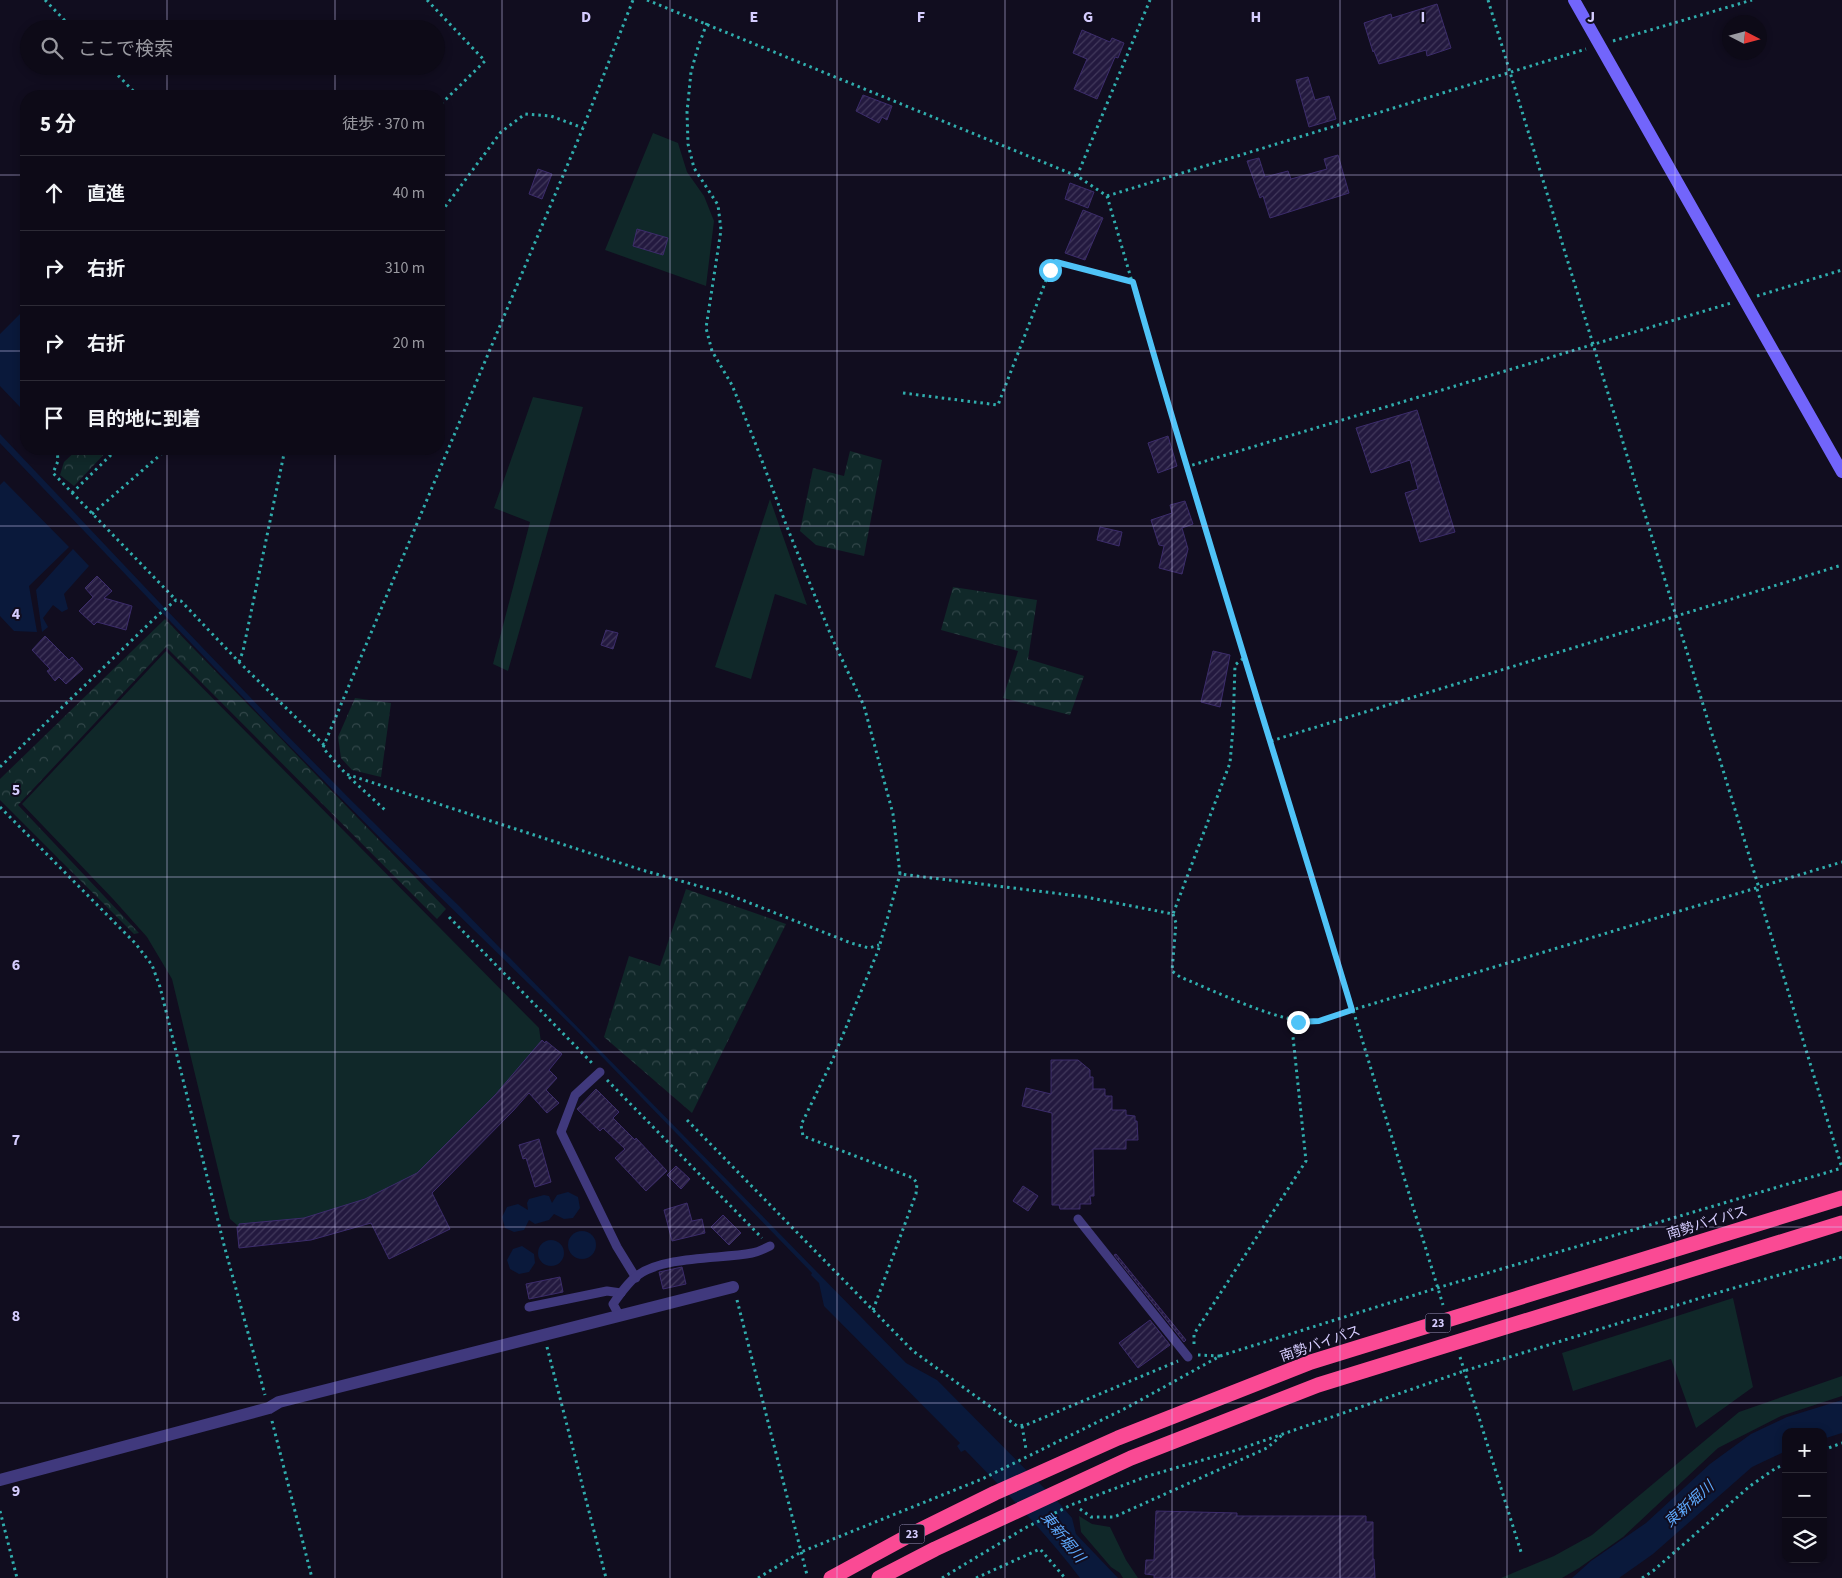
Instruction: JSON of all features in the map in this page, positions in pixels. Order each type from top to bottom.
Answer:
[{"type":"highway","name":"南勢バイパス","points":[[831,1578],[910,1535],[995,1493],[1118,1438],[1311,1362],[1842,1198]]},
{"type":"highway","name":"23","points":[[879,1578],[935,1549],[1131,1458],[1318,1385],[1842,1223]]},
{"type":"street","points":[[1574,0],[1842,472]]},
{"type":"street","points":[[0,1480],[269,1408],[279,1402],[733,1287]]},
{"type":"lane","points":[[600,1072],[575,1095],[560,1132],[617,1247],[636,1278]]},
{"type":"lane","points":[[1078,1219],[1190,1356]]},
{"type":"lane","points":[[619,1315],[613,1304],[638,1275],[663,1265],[710,1257],[753,1253],[770,1246]]},
{"type":"lane","points":[[529,1307],[607,1291],[621,1293]]},
{"type":"path","points":[[45,0],[64,20]]},
{"type":"path","points":[[427,0],[485,61],[445,100]]},
{"type":"path","points":[[385,810],[346,774],[323,748],[324,744],[583,128],[633,0]]},
{"type":"path","points":[[647,0],[1077,176],[1107,196],[1186,467],[1443,1306]]},
{"type":"path","points":[[1077,176],[1150,0]]},
{"type":"path","points":[[758,1578],[801,1552],[982,1479],[1128,1406],[1220,1356],[1437,1288],[1842,1168],[1488,0]]},
{"type":"path","points":[[1107,196],[1752,0]]},
{"type":"path","points":[[707,23],[691,72],[687,112],[688,144],[694,168],[718,205],[721,230],[706,328],[712,352],[732,385],[832,638],[864,706],[893,814],[900,874],[880,944],[832,1061],[801,1125],[803,1136],[913,1178],[917,1183],[916,1194],[873,1310]]},
{"type":"path","points":[[118,75],[132,90]]},
{"type":"path","points":[[445,207],[501,132],[525,114],[551,116],[583,128]]},
{"type":"path","points":[[903,394],[998,405],[1050,270],[1056,262],[1133,282]]},
{"type":"path","points":[[1186,467],[1842,270]]},
{"type":"path","points":[[58,455],[58,461],[53,473],[176,600],[181,601],[239,662],[324,744]]},
{"type":"path","points":[[72,493],[111,455]]},
{"type":"path","points":[[92,514],[160,455]]},
{"type":"path","points":[[239,662],[243,652],[284,455]]},
{"type":"path","points":[[1271,741],[1842,565]]},
{"type":"path","points":[[0,767],[176,600]]},
{"type":"path","points":[[1245,657],[1235,665],[1230,763],[1173,914],[1176,923],[1172,971],[1180,977],[1273,1014],[1298,1022],[1319,1021],[1842,862]]},
{"type":"path","points":[[346,774],[642,870],[726,894],[852,943],[870,948],[880,944]]},
{"type":"path","points":[[0,807],[135,943],[152,965],[170,1025],[224,1245],[269,1408],[312,1578]]},
{"type":"path","points":[[900,874],[1086,898],[1173,914]]},
{"type":"path","points":[[449,917],[770,1246]]},
{"type":"path","points":[[1190,1356],[1194,1334],[1306,1161],[1293,1037],[1298,1022]]},
{"type":"path","points":[[687,1120],[913,1351],[1017,1426],[1026,1425],[1190,1356],[1220,1356]]},
{"type":"path","points":[[942,1578],[1026,1528],[1071,1505],[1148,1476],[1237,1450],[1464,1371],[1720,1292],[1842,1257]]},
{"type":"path","points":[[733,1287],[807,1575]]},
{"type":"path","points":[[544,1334],[606,1578]]},
{"type":"path","points":[[1459,1356],[1521,1552]]},
{"type":"path","points":[[1022,1426],[1026,1449]]},
{"type":"path","points":[[1080,1509],[1091,1517],[1114,1516],[1267,1448],[1284,1433]]},
{"type":"path","points":[[1827,1449],[1842,1443]]},
{"type":"path","points":[[1642,1578],[1653,1571],[1750,1486],[1782,1466]]},
{"type":"path","points":[[0,1510],[17,1578]]},
{"type":"path","points":[[976,1578],[1040,1548],[1065,1578]]},
{"type":"green space","points":[[653,133],[678,143],[687,172],[704,196],[714,221],[706,286],[605,250]]},
{"type":"green space","points":[[533,397],[583,407],[508,671],[493,664],[530,522],[494,508]]},
{"type":"green space","points":[[850,451],[882,460],[864,556],[816,545],[800,531],[813,468],[844,476]]},
{"type":"green space","points":[[72,455],[103,455],[74,486],[60,475],[64,462]]},
{"type":"green space","points":[[770,499],[807,605],[775,594],[751,679],[715,667]]},
{"type":"green space","points":[[953,587],[1037,600],[1028,659],[1084,676],[1070,715],[1003,698],[1018,651],[941,630]]},
{"type":"green space","points":[[165,619],[446,909],[437,919],[166,647],[18,805],[139,933],[134,934],[0,800],[0,779]]},
{"type":"green space","points":[[166,651],[539,1028],[541,1042],[515,1106],[480,1145],[441,1181],[243,1247],[237,1225],[230,1219],[172,979],[147,937],[22,804]]},
{"type":"green space","points":[[355,698],[391,703],[381,777],[352,770],[341,758],[338,737]]},
{"type":"green space","points":[[686,889],[786,924],[692,1113],[604,1037],[629,956],[660,966]]},
{"type":"green space","points":[[1733,1298],[1753,1387],[1696,1428],[1671,1359],[1573,1391],[1562,1353]]},
{"type":"green space","points":[[1842,1376],[1842,1396],[1781,1416],[1718,1448],[1623,1537],[1579,1568],[1562,1578],[1501,1578],[1554,1556],[1592,1535],[1739,1412]]},
{"type":"green space","points":[[1079,1516],[1092,1524],[1110,1527],[1126,1560],[1138,1578],[1123,1578],[1120,1573],[1111,1567],[1081,1532]]},
{"type":"water","points":[[20,314],[20,407],[0,386],[0,334]]},
{"type":"water","name":"東新堀川","points":[[0,434],[283,732],[458,905],[906,1363],[937,1380],[1060,1504],[1072,1518],[1076,1534],[1118,1578],[1080,1578],[1053,1544],[1010,1496],[965,1450],[961,1452],[957,1446],[960,1443],[824,1306],[819,1283],[811,1275],[812,1273],[574,1028],[385,843],[277,733],[0,443]]},
{"type":"water","points":[[4,481],[69,547],[29,586],[37,632],[14,631],[0,616],[0,485]]},
{"type":"water","points":[[73,549],[89,566],[64,594],[68,609],[62,612],[53,605],[43,618],[48,627],[42,632],[36,590]]},
{"type":"water","points":[[568,1192],[578,1197],[580,1208],[573,1218],[564,1219],[554,1214],[549,1220],[535,1224],[529,1220],[524,1230],[514,1232],[505,1228],[502,1217],[507,1207],[518,1204],[528,1210],[527,1203],[529,1199],[544,1195],[549,1196],[552,1203],[557,1195]]},
{"type":"water","points":[[582,1231],[592,1235],[596,1245],[592,1255],[582,1259],[572,1255],[568,1245],[572,1235]]},
{"type":"water","points":[[551,1240],[560,1244],[564,1253],[560,1262],[551,1266],[542,1262],[538,1253],[542,1244]]},
{"type":"water","points":[[522,1246],[534,1254],[535,1263],[529,1272],[519,1274],[510,1269],[507,1260],[513,1249]]},
{"type":"water","name":"東新堀川","points":[[1842,1400],[1842,1433],[1827,1438],[1827,1428],[1782,1428],[1782,1453],[1752,1467],[1653,1554],[1619,1578],[1572,1578],[1591,1561],[1646,1523],[1710,1464],[1751,1434],[1787,1417]]},
{"type":"building","points":[[1437,4],[1451,48],[1427,56],[1426,50],[1379,64],[1373,52],[1364,23],[1391,14],[1392,18]]},
{"type":"building","points":[[1082,30],[1110,42],[1112,38],[1124,43],[1118,58],[1115,57],[1097,99],[1074,89],[1087,59],[1073,53]]},
{"type":"building","points":[[1308,77],[1315,100],[1329,96],[1336,119],[1309,127],[1296,80]]},
{"type":"building","points":[[863,95],[892,106],[887,120],[882,117],[879,123],[856,111]]},
{"type":"building","points":[[1338,155],[1349,193],[1270,218],[1263,196],[1260,198],[1247,161],[1259,158],[1265,177],[1288,171],[1291,179],[1327,169],[1324,159]]},
{"type":"building","points":[[538,169],[552,174],[542,199],[529,194]]},
{"type":"building","points":[[1070,183],[1094,192],[1088,208],[1065,199]]},
{"type":"building","points":[[1083,210],[1103,218],[1085,260],[1065,253]]},
{"type":"building","points":[[637,229],[668,238],[663,255],[633,246]]},
{"type":"building","points":[[1417,410],[1455,532],[1420,542],[1405,493],[1418,489],[1410,460],[1371,473],[1356,428]]},
{"type":"building","points":[[1168,436],[1177,466],[1158,473],[1148,443]]},
{"type":"building","points":[[1185,501],[1193,524],[1182,528],[1188,549],[1182,574],[1159,568],[1164,546],[1159,545],[1151,520],[1172,513],[1170,505]]},
{"type":"building","points":[[1100,527],[1122,532],[1119,546],[1097,540]]},
{"type":"building","points":[[97,576],[112,591],[104,598],[132,606],[126,630],[97,622],[94,625],[79,611],[93,597],[85,588]]},
{"type":"building","points":[[606,630],[618,633],[613,649],[601,645]]},
{"type":"building","points":[[45,636],[69,660],[72,657],[83,669],[66,684],[59,677],[55,681],[47,671],[50,669],[32,650]]},
{"type":"building","points":[[1213,651],[1230,655],[1220,707],[1201,702]]},
{"type":"building","points":[[542,1040],[562,1054],[549,1070],[557,1078],[546,1090],[559,1103],[547,1113],[529,1093],[432,1193],[450,1229],[389,1259],[371,1223],[311,1240],[239,1248],[237,1227],[239,1227],[239,1224],[304,1218],[365,1199],[417,1173],[496,1094]]},
{"type":"building","points":[[1051,1060],[1078,1060],[1090,1070],[1090,1077],[1093,1077],[1093,1089],[1105,1089],[1105,1096],[1112,1096],[1112,1110],[1126,1110],[1126,1115],[1135,1116],[1135,1121],[1137,1121],[1138,1140],[1126,1140],[1126,1149],[1093,1149],[1094,1196],[1090,1196],[1091,1204],[1080,1204],[1080,1209],[1060,1209],[1059,1205],[1052,1205],[1052,1113],[1022,1106],[1026,1088],[1051,1094]]},
{"type":"building","points":[[596,1089],[619,1112],[613,1118],[635,1140],[636,1138],[667,1171],[646,1191],[615,1158],[625,1149],[603,1128],[600,1131],[577,1109]]},
{"type":"building","points":[[539,1139],[551,1182],[535,1187],[526,1158],[523,1159],[519,1145]]},
{"type":"building","points":[[676,1166],[690,1179],[681,1189],[667,1175]]},
{"type":"building","points":[[1023,1186],[1038,1196],[1028,1211],[1013,1201]]},
{"type":"building","points":[[687,1203],[692,1221],[702,1219],[705,1233],[672,1241],[664,1210]]},
{"type":"building","points":[[723,1215],[741,1233],[729,1245],[711,1227]]},
{"type":"building","points":[[1116,1254],[1186,1340],[1184,1342],[1114,1255]]},
{"type":"building","points":[[682,1267],[686,1284],[663,1289],[659,1272]]},
{"type":"building","points":[[560,1277],[563,1292],[529,1299],[526,1284]]},
{"type":"building","points":[[1150,1320],[1170,1345],[1138,1368],[1119,1343]]},
{"type":"building","points":[[1156,1511],[1237,1513],[1237,1516],[1366,1516],[1366,1522],[1373,1522],[1375,1578],[1154,1578],[1154,1575],[1145,1574],[1146,1560],[1154,1560]]},
{"type":"route","points":[[1050,270],[1056,262],[1133,282],[1186,467],[1352,1010],[1319,1021],[1298,1022]]}]
